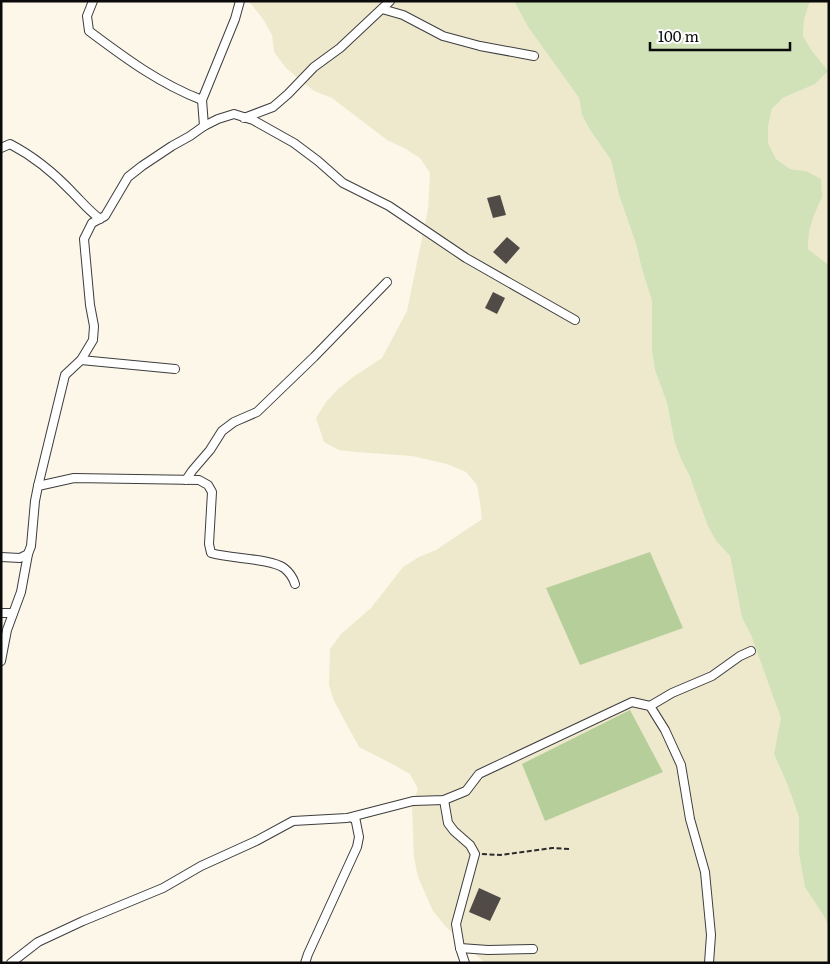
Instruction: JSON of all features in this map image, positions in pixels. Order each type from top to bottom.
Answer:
[{"type":"street","points":[[93,1],[87,16],[89,31],[160,81],[202,100]]},
{"type":"street","points":[[204,126],[202,100],[235,19],[240,1]]},
{"type":"street","points":[[244,118],[272,107],[288,94],[314,67],[340,48],[390,1]]},
{"type":"street","points":[[382,9],[403,16],[443,36],[480,46],[534,56]]},
{"type":"street","points":[[1,661],[7,630],[21,592],[31,546],[38,486],[65,375],[81,360],[93,340],[94,326],[90,305],[84,239],[92,223],[105,216],[128,177],[159,154],[204,126],[234,114],[253,120],[294,144],[318,161],[343,183],[389,206],[466,258],[576,320]]},
{"type":"street","points":[[1,148],[10,144],[25,152],[71,190],[100,219]]},
{"type":"street","points":[[186,480],[210,450],[222,431],[234,422],[257,412],[387,282]]},
{"type":"street","points":[[81,360],[175,369]]},
{"type":"street","points":[[38,486],[74,478],[199,480],[208,485],[212,492],[209,544],[211,553],[271,563],[283,568],[293,577],[295,584]]},
{"type":"street","points":[[1,557],[20,558],[28,554]]},
{"type":"street","points":[[1,613],[13,613]]},
{"type":"street","points":[[347,818],[413,801],[444,800],[466,790],[480,774],[632,702],[650,706],[712,676],[740,656],[751,651]]},
{"type":"street","points":[[650,706],[665,730],[681,765],[690,819],[705,872],[711,935],[709,963]]},
{"type":"street","points":[[444,800],[448,823],[454,832],[470,845],[475,854],[456,924],[465,963]]},
{"type":"street","points":[[11,963],[38,942],[163,888],[201,866],[256,841],[293,821],[355,817],[360,837],[357,847],[305,963]]},
{"type":"street","points":[[460,948],[488,950],[534,949]]},
{"type":"path","points":[[475,854],[500,855],[552,848],[569,849]]},
{"type":"shaded area","points":[[247,1],[514,1],[528,27],[579,98],[582,115],[611,160],[619,195],[637,247],[652,301],[652,351],[655,370],[667,403],[674,440],[716,541],[730,556],[742,618],[751,635],[782,718],[774,754],[788,786],[799,819],[799,853],[829,927],[829,963],[485,963],[446,927],[433,911],[418,877],[414,858],[412,806],[418,789],[410,774],[359,747],[334,701],[329,685],[330,649],[341,634],[371,608],[403,567],[419,557],[436,550],[482,519],[477,485],[466,472],[447,464],[412,456],[339,450],[324,442],[316,418],[326,402],[338,389],[382,358],[407,311],[428,209],[430,173],[420,158],[387,140],[332,98],[314,91],[286,68],[274,52],[272,35],[263,19]]},
{"type":"shaded area","points":[[812,1],[829,1],[829,265],[808,249],[809,232],[814,215],[806,171],[790,169],[776,159],[768,143],[768,127],[772,109],[783,98],[799,91],[812,51],[803,36],[804,20],[809,4]]},
{"type":"green space","points":[[514,1],[812,1],[809,4],[804,20],[803,36],[828,71],[815,84],[783,98],[772,109],[768,127],[768,143],[776,159],[790,169],[806,171],[821,179],[822,197],[809,232],[808,249],[829,265],[829,927],[805,887],[799,853],[799,818],[774,754],[781,718],[751,635],[742,618],[730,556],[716,541],[708,526],[674,440],[667,403],[655,370],[652,351],[652,301],[637,247],[619,195],[611,160],[582,115],[579,98],[528,27]]},
{"type":"green space","points":[[650,552],[683,628],[580,665],[546,588]]},
{"type":"green space","points":[[630,710],[663,772],[545,821],[522,764]]},
{"type":"building","points":[[500,195],[506,215],[493,218],[487,198]]},
{"type":"building","points":[[507,237],[520,248],[506,264],[493,252]]},
{"type":"building","points":[[493,292],[505,298],[497,314],[485,308]]},
{"type":"building","points":[[479,888],[501,898],[490,921],[469,912]]}]
